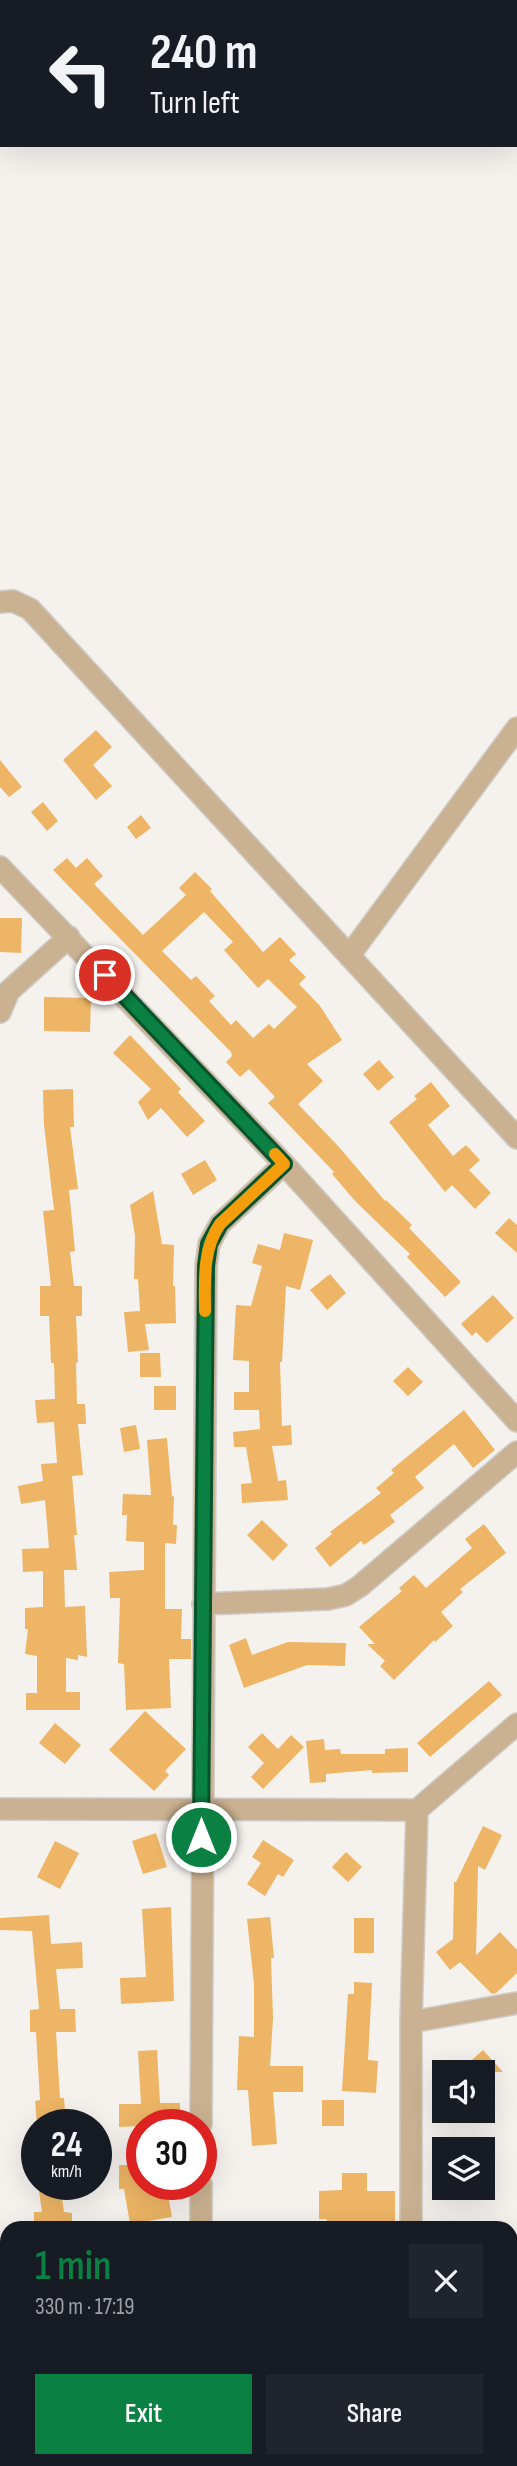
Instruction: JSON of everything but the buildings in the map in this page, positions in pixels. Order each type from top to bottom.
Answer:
[{"type":"street","points":[[0,602],[13,601],[30,609],[517,1138]]},
{"type":"street","points":[[348,956],[517,728]]},
{"type":"street","points":[[0,867],[284,1164],[517,1421]]},
{"type":"street","points":[[0,1012],[9,991],[69,937]]},
{"type":"street","points":[[201,2109],[206,1266],[209,1244],[220,1224],[284,1164]]},
{"type":"street","points":[[203,1604],[328,1599],[346,1595],[517,1452]]},
{"type":"street","points":[[0,1809],[417,1810],[517,1724]]},
{"type":"street","points":[[411,2221],[411,2022],[417,1810]]},
{"type":"street","points":[[411,2022],[517,2003]]},
{"type":"street","points":[[201,2200],[201,2221]]},
{"type":"slow traffic","points":[[205,1311],[209,1244],[220,1224],[284,1164],[275,1154]]},
{"type":"route","points":[[105,975],[284,1164],[220,1224],[209,1244],[206,1266],[201,1837]]}]
